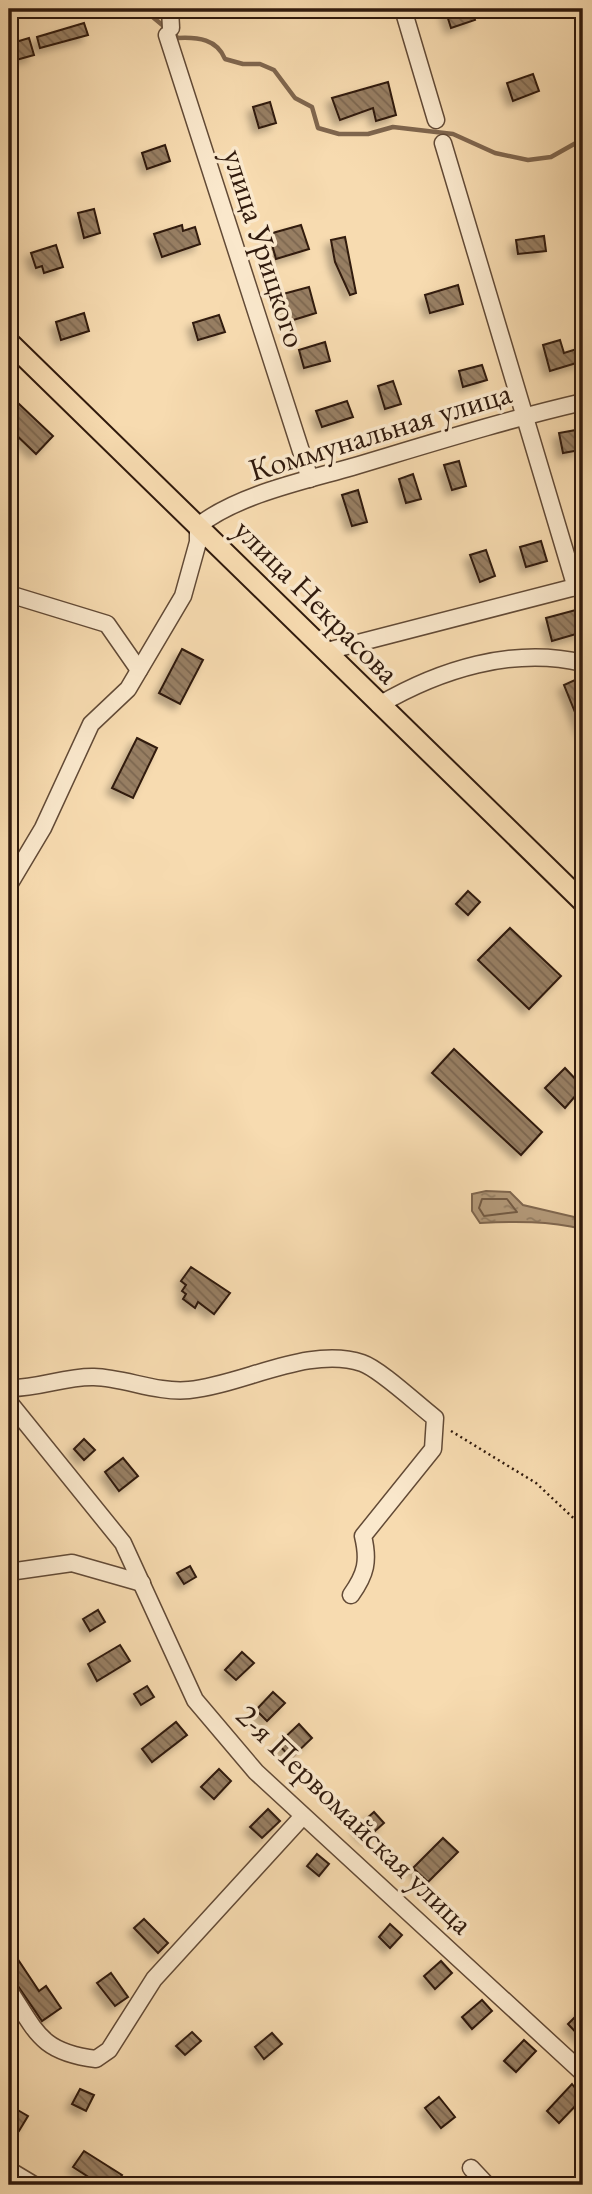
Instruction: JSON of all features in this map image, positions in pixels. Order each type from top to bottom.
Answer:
[{"type":"main road","name":"улица Некрасова","points":[[11,350],[198,526],[583,902]]},
{"type":"street","name":"улица Урицкого","points":[[170,9],[169,31],[310,479]]},
{"type":"street","points":[[403,9],[436,120]]},
{"type":"street","points":[[327,651],[580,587],[522,416],[443,143]]},
{"type":"street","name":"Коммунальная улица","points":[[198,526],[217,510],[310,479],[522,416],[583,402]]},
{"type":"street","points":[[9,885],[43,828],[91,724],[128,689],[183,596],[198,542],[198,526]]},
{"type":"street","points":[[9,594],[107,624],[139,670]]},
{"type":"street","points":[[379,705],[413,685],[456,670],[510,658],[558,657],[583,663]]},
{"type":"street","points":[[9,1388],[93,1377],[158,1389],[190,1390],[283,1367],[340,1358],[365,1364],[435,1418],[433,1449],[363,1536],[367,1553],[366,1574],[351,1595]]},
{"type":"street","name":"2-я Первомайская улица","points":[[9,1402],[123,1543],[195,1700],[257,1772],[583,2073]]},
{"type":"street","points":[[9,1572],[72,1563],[142,1583]]},
{"type":"street","points":[[9,1990],[42,2040],[68,2055],[96,2059],[109,2050],[154,1979],[303,1816]]},
{"type":"street","points":[[471,2168],[487,2185]]},
{"type":"street","points":[[9,2170],[34,2185]]},
{"type":"path","points":[[435,1418],[468,1443],[536,1483],[583,1527]]},
{"type":"water","points":[[486,1191],[510,1192],[523,1205],[583,1219],[583,1229],[532,1222],[480,1223],[472,1211],[472,1194]]},
{"type":"building","points":[[445,9],[471,9],[475,20],[451,28]]},
{"type":"building","points":[[84,23],[88,35],[40,48],[37,37]]},
{"type":"building","points":[[29,38],[34,55],[9,62],[9,44]]},
{"type":"building","points":[[533,74],[539,91],[513,101],[507,83]]},
{"type":"building","points":[[388,82],[396,115],[376,121],[373,108],[340,120],[332,98]]},
{"type":"building","points":[[270,102],[276,123],[259,128],[253,107]]},
{"type":"building","points":[[165,145],[170,161],[147,169],[142,153]]},
{"type":"building","points":[[94,209],[100,233],[84,238],[78,213]]},
{"type":"building","points":[[182,225],[183,231],[195,227],[200,244],[162,257],[154,234]]},
{"type":"building","points":[[301,225],[309,249],[276,259],[269,234]]},
{"type":"building","points":[[544,236],[546,251],[518,254],[516,240]]},
{"type":"building","points":[[345,237],[356,293],[350,295],[335,262],[331,240]]},
{"type":"building","points":[[56,245],[63,267],[44,273],[42,266],[36,268],[31,253]]},
{"type":"building","points":[[458,285],[463,304],[430,313],[425,295]]},
{"type":"building","points":[[309,287],[316,313],[290,321],[283,294]]},
{"type":"building","points":[[84,313],[89,331],[61,340],[56,322]]},
{"type":"building","points":[[219,315],[225,332],[198,340],[193,323]]},
{"type":"building","points":[[560,340],[564,353],[583,347],[583,361],[550,371],[543,345]]},
{"type":"building","points":[[325,342],[330,361],[304,368],[299,350]]},
{"type":"building","points":[[482,365],[487,380],[463,387],[459,371]]},
{"type":"building","points":[[393,381],[401,404],[385,409],[378,386]]},
{"type":"building","points":[[347,401],[353,417],[322,427],[316,411]]},
{"type":"building","points":[[18,403],[53,436],[36,454],[9,428],[9,413]]},
{"type":"building","points":[[576,430],[580,450],[563,453],[559,433]]},
{"type":"building","points":[[459,461],[466,486],[452,490],[444,465]]},
{"type":"building","points":[[413,474],[421,499],[406,503],[399,479]]},
{"type":"building","points":[[358,490],[367,522],[352,526],[342,495]]},
{"type":"building","points":[[541,541],[547,561],[526,567],[520,547]]},
{"type":"building","points":[[486,550],[495,576],[480,582],[470,555]]},
{"type":"building","points":[[583,608],[583,632],[552,641],[546,618]]},
{"type":"building","points":[[182,649],[203,660],[180,704],[159,693]]},
{"type":"building","points":[[577,679],[583,694],[583,732],[564,685]]},
{"type":"building","points":[[137,738],[157,748],[133,798],[112,788]]},
{"type":"building","points":[[468,891],[480,902],[468,915],[456,904]]},
{"type":"building","points":[[510,928],[561,976],[529,1009],[478,960]]},
{"type":"building","points":[[454,1049],[542,1132],[521,1155],[432,1073]]},
{"type":"building","points":[[565,1068],[583,1087],[565,1108],[545,1088]]},
{"type":"building","points":[[191,1267],[230,1293],[214,1314],[198,1302],[195,1308],[183,1299],[186,1294],[182,1291],[186,1285],[181,1281]]},
{"type":"building","points":[[84,1439],[95,1450],[84,1460],[74,1449]]},
{"type":"building","points":[[123,1458],[138,1476],[119,1491],[105,1472]]},
{"type":"building","points":[[190,1566],[196,1577],[184,1584],[177,1573]]},
{"type":"building","points":[[98,1610],[105,1622],[90,1631],[83,1619]]},
{"type":"building","points":[[120,1645],[130,1661],[97,1681],[88,1664]]},
{"type":"building","points":[[242,1652],[254,1663],[236,1680],[225,1670]]},
{"type":"building","points":[[147,1686],[154,1697],[141,1705],[134,1694]]},
{"type":"building","points":[[273,1692],[285,1703],[267,1721],[256,1710]]},
{"type":"building","points":[[176,1722],[187,1735],[152,1762],[142,1749]]},
{"type":"building","points":[[299,1724],[312,1738],[291,1758],[278,1744]]},
{"type":"building","points":[[219,1769],[231,1781],[214,1799],[201,1787]]},
{"type":"building","points":[[268,1809],[280,1821],[262,1838],[250,1827]]},
{"type":"building","points":[[374,1812],[384,1823],[367,1838],[357,1827]]},
{"type":"building","points":[[443,1838],[458,1852],[428,1882],[413,1868]]},
{"type":"building","points":[[317,1854],[329,1864],[319,1876],[307,1866]]},
{"type":"building","points":[[144,1919],[168,1943],[158,1953],[134,1928]]},
{"type":"building","points":[[390,1924],[402,1935],[390,1948],[379,1937]]},
{"type":"building","points":[[9,1946],[39,1991],[46,1986],[61,2008],[42,2021],[9,1973]]},
{"type":"building","points":[[441,1961],[452,1973],[435,1989],[424,1976]]},
{"type":"building","points":[[111,1973],[128,1997],[115,2006],[97,1983]]},
{"type":"building","points":[[482,2000],[492,2011],[472,2029],[462,2017]]},
{"type":"building","points":[[583,2009],[583,2040],[568,2024]]},
{"type":"building","points":[[192,2032],[201,2041],[185,2055],[176,2046]]},
{"type":"building","points":[[272,2033],[282,2044],[264,2059],[255,2047]]},
{"type":"building","points":[[524,2040],[536,2051],[516,2072],[504,2061]]},
{"type":"building","points":[[572,2084],[583,2098],[559,2123],[547,2111]]},
{"type":"building","points":[[80,2089],[94,2095],[86,2111],[72,2104]]},
{"type":"building","points":[[439,2097],[455,2117],[441,2128],[425,2108]]},
{"type":"building","points":[[9,2105],[28,2116],[19,2131],[9,2125]]},
{"type":"building","points":[[84,2151],[122,2175],[115,2185],[101,2185],[73,2167]]},
{"type":"waterway","points":[[143,9],[178,38],[206,41],[217,47],[225,59],[243,64],[260,64],[274,70],[295,98],[312,107],[318,128],[339,134],[368,134],[393,127],[453,134],[495,153],[528,160],[551,157],[583,139]]}]
